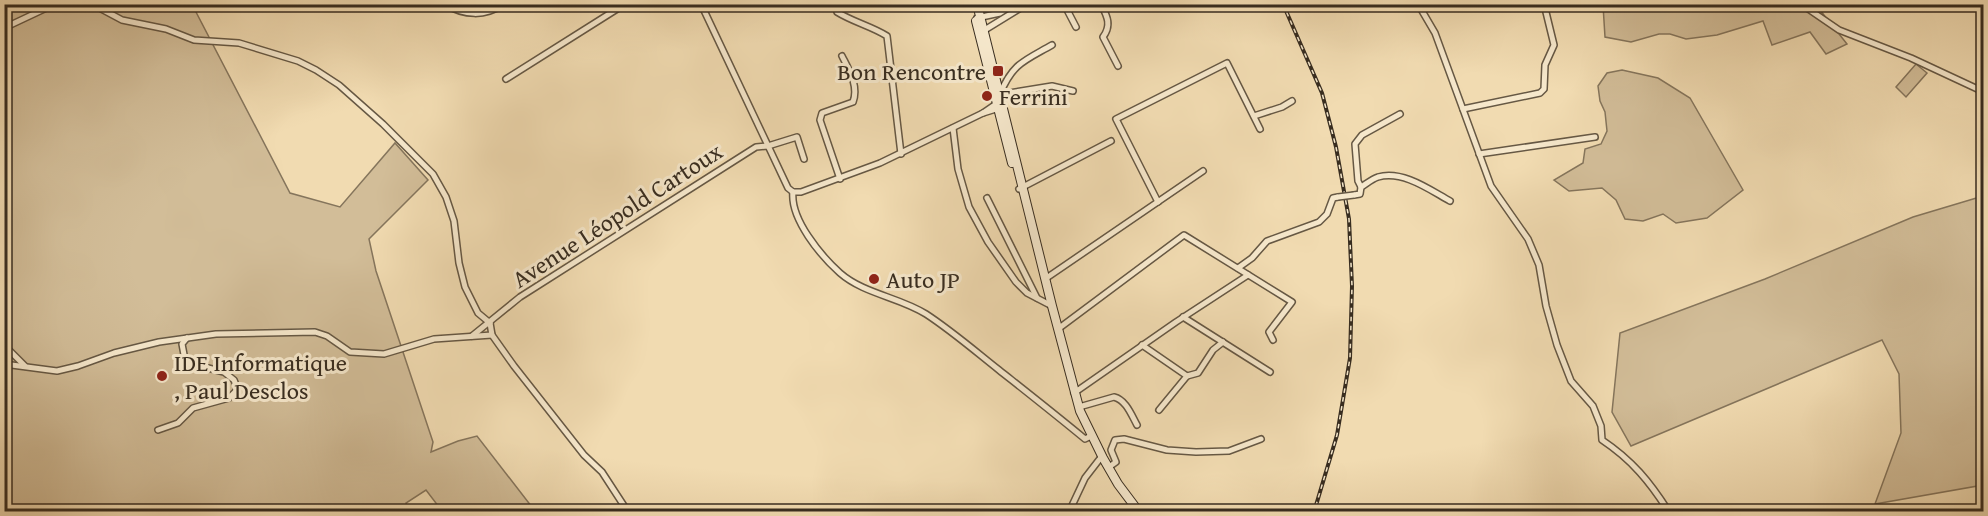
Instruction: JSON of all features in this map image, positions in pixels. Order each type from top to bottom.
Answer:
[{"type":"main road","points":[[975,4],[1074,393],[1091,436],[1139,512]]},
{"type":"street","points":[[4,28],[55,4]]},
{"type":"street","points":[[92,4],[129,22],[166,29],[194,40],[239,43],[298,61],[334,81],[383,124],[433,174],[446,196],[454,221],[459,263],[465,287],[478,313],[490,323],[492,335],[514,366],[584,454],[602,472],[628,512]]},
{"type":"street","points":[[445,4],[455,11],[471,14],[486,13],[504,4]]},
{"type":"street","points":[[506,79],[625,4]]},
{"type":"street","points":[[701,4],[788,188],[793,192],[801,192],[840,179],[901,154],[983,113],[998,101],[1052,86],[1072,91]]},
{"type":"street","points":[[835,4],[837,12],[846,18],[874,28],[887,36],[901,154]]},
{"type":"street","points":[[978,17],[1000,13],[1014,4]]},
{"type":"street","points":[[981,32],[1027,4]]},
{"type":"street","points":[[1064,4],[1076,27]]},
{"type":"street","points":[[1101,4],[1109,20],[1103,37],[1118,66]]},
{"type":"street","points":[[1418,4],[1435,33],[1491,186],[1528,239],[1539,266],[1546,306],[1557,345],[1571,381],[1593,406],[1601,426],[1602,440],[1614,448],[1650,482],[1667,511]]},
{"type":"street","points":[[1463,109],[1540,93],[1544,89],[1545,65],[1554,45],[1544,4]]},
{"type":"street","points":[[1801,4],[1839,30],[1911,58],[1983,92]]},
{"type":"street","points":[[998,101],[1008,76],[1020,63],[1052,45]]},
{"type":"street","points":[[840,179],[820,120],[822,113],[853,102],[856,94],[852,76],[842,56]]},
{"type":"street","points":[[1158,202],[1116,119],[1227,63],[1260,129]]},
{"type":"street","points":[[1254,116],[1292,101]]},
{"type":"street","points":[[1238,268],[1252,258],[1267,241],[1319,222],[1327,214],[1333,198],[1360,194],[1355,144],[1362,135],[1400,114]]},
{"type":"street","points":[[953,128],[958,170],[969,207],[988,242],[1016,282],[1027,293],[1052,306]]},
{"type":"street","points":[[1479,154],[1595,136]]},
{"type":"street","name":"Avenue Léopold Cartoux","points":[[472,336],[520,297],[756,147],[768,146],[797,137],[804,159]]},
{"type":"street","points":[[1021,188],[1111,141]]},
{"type":"street","points":[[1045,279],[1203,171]]},
{"type":"street","points":[[1361,187],[1378,177],[1389,176],[1407,179],[1450,201]]},
{"type":"street","points":[[793,192],[792,200],[803,230],[839,272],[856,285],[909,304],[929,316],[1084,439],[1091,436]]},
{"type":"street","points":[[987,198],[1038,299]]},
{"type":"street","points":[[1058,329],[1184,235],[1292,302],[1269,332],[1273,340]]},
{"type":"street","points":[[1074,393],[1248,275]]},
{"type":"street","points":[[1184,317],[1270,372]]},
{"type":"street","points":[[4,364],[57,371],[159,342],[216,334],[315,332],[327,336],[350,352],[384,354],[434,339],[492,335]]},
{"type":"street","points":[[158,430],[178,423],[193,408],[228,398],[236,391],[236,386],[229,375],[188,363],[185,360],[182,344],[187,338]]},
{"type":"street","points":[[1159,410],[1186,376],[1198,372],[1213,350],[1223,342]]},
{"type":"street","points":[[4,345],[25,366]]},
{"type":"street","points":[[1142,345],[1186,376]]},
{"type":"street","points":[[1079,407],[1114,397],[1119,398],[1126,404],[1137,425]]},
{"type":"street","points":[[1109,467],[1116,462],[1111,450],[1115,440],[1124,439],[1167,450],[1197,452],[1229,451],[1261,439]]},
{"type":"street","points":[[1069,512],[1085,478],[1102,456]]},
{"type":"shaded area","points":[[4,5],[207,5],[196,12],[290,193],[340,207],[395,143],[428,180],[369,239],[376,271],[433,442],[431,452],[477,436],[535,511],[442,511],[426,490],[406,503],[410,511],[5,511]]},
{"type":"shaded area","points":[[1603,5],[1816,5],[1847,44],[1826,54],[1810,32],[1772,45],[1763,21],[1717,35],[1686,39],[1670,34],[1659,34],[1631,42],[1605,37]]},
{"type":"shaded area","points":[[1916,64],[1927,73],[1906,97],[1896,87]]},
{"type":"shaded area","points":[[1622,70],[1658,78],[1690,98],[1743,190],[1707,218],[1676,223],[1663,214],[1643,221],[1625,219],[1616,200],[1602,188],[1569,191],[1554,180],[1583,163],[1585,149],[1601,144],[1607,131],[1598,86],[1607,73]]},
{"type":"shaded area","points":[[1983,196],[1983,485],[1875,504],[1901,433],[1899,374],[1882,340],[1631,446],[1612,412],[1620,333],[1765,279],[1913,217]]},
{"type":"railway","points":[[1283,4],[1322,93],[1336,147],[1349,219],[1352,286],[1350,358],[1337,435],[1314,512]]},
{"type":"place","name":"Bon Rencontre","points":[[998,71]]},
{"type":"place","name":"Ferrini","points":[[987,96]]},
{"type":"place","name":"Auto JP","points":[[874,279]]},
{"type":"place","name":"IDE Informatique , Paul Desclos","points":[[162,376]]}]
